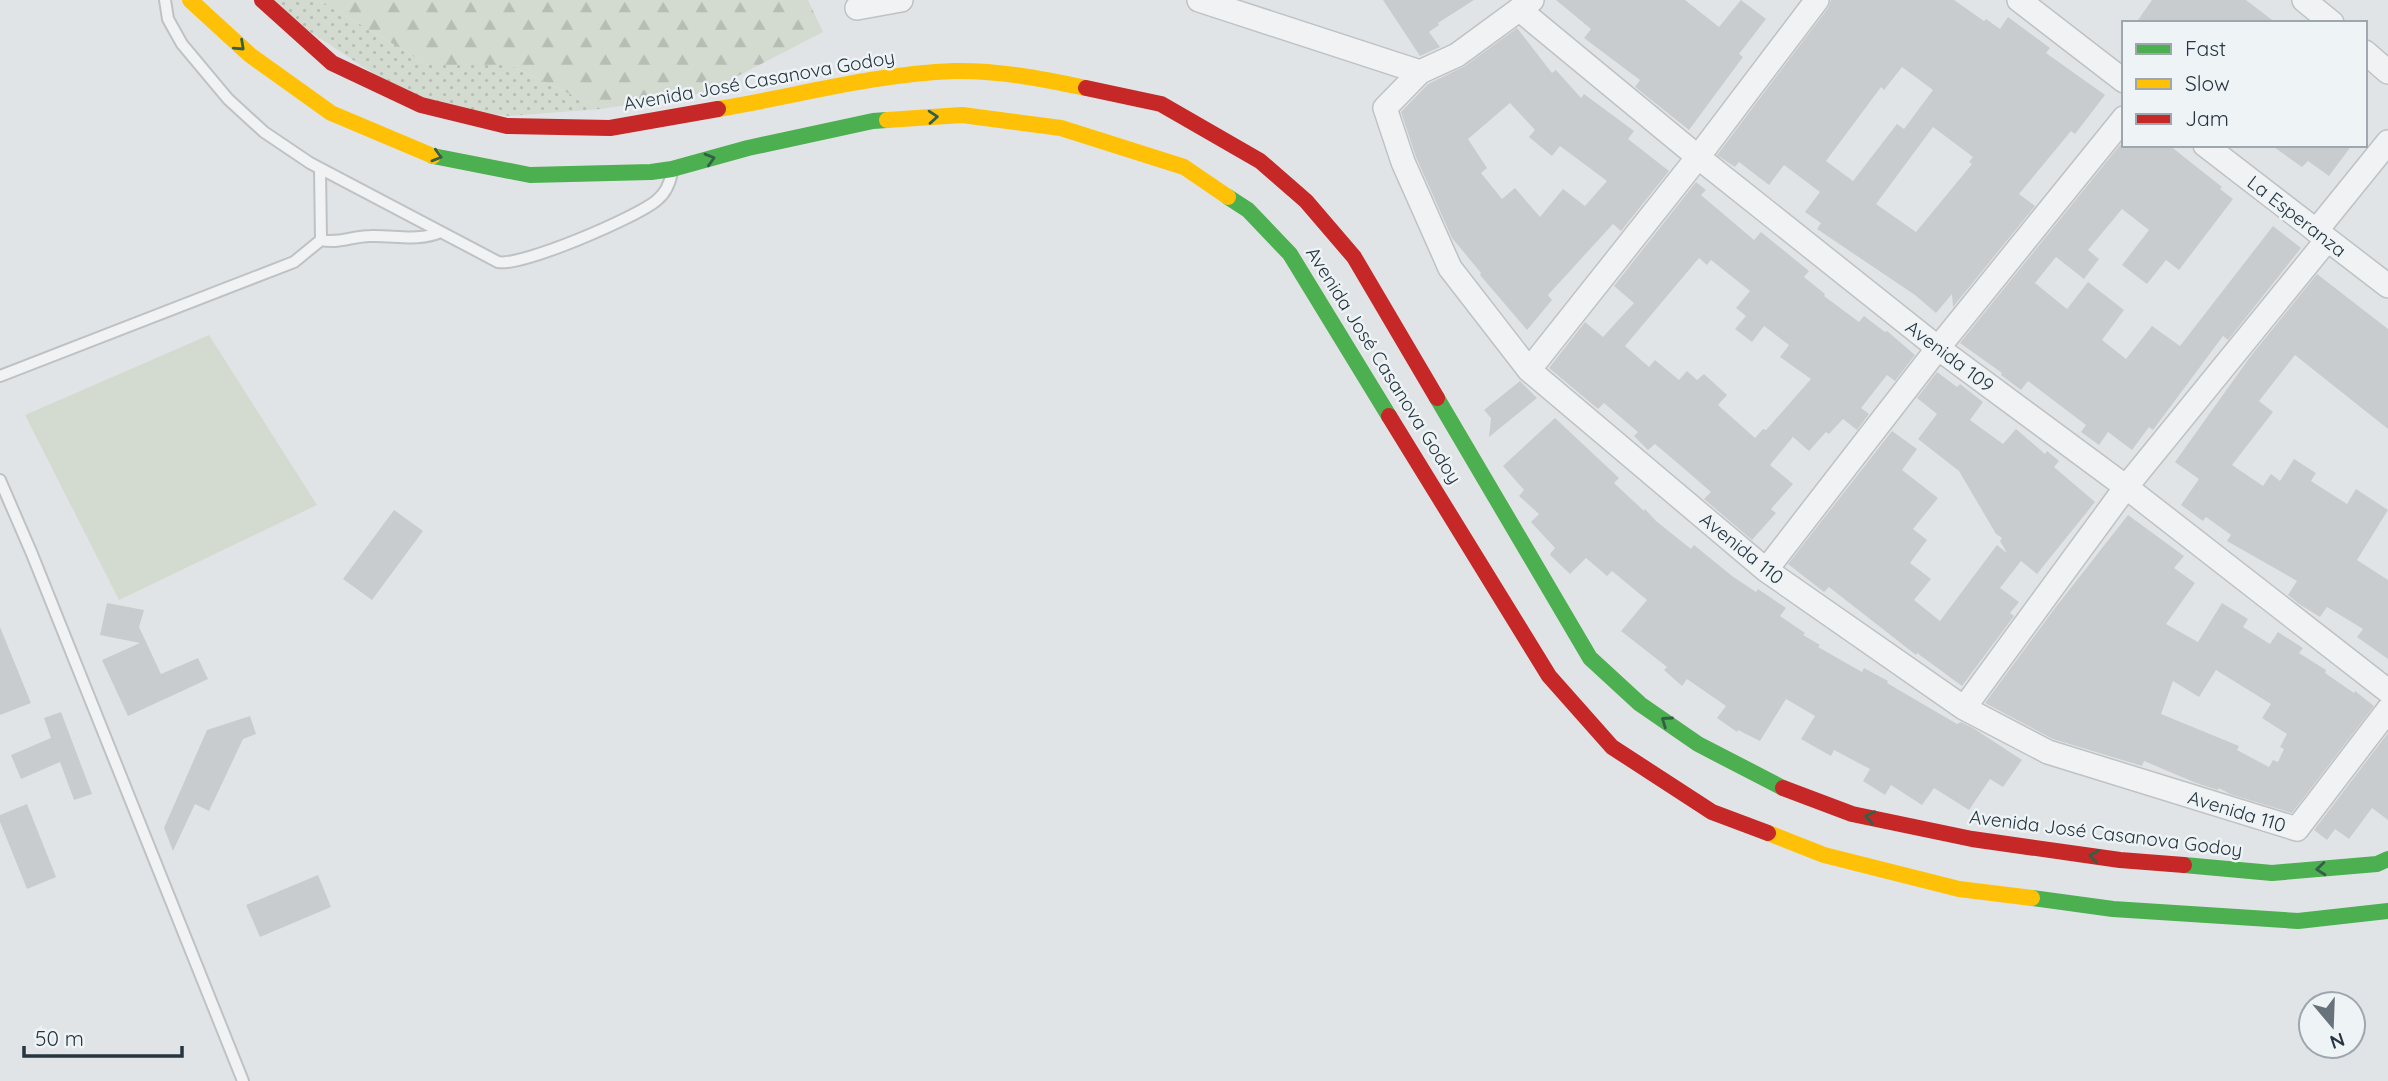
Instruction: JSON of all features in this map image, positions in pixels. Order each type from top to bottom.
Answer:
[{"type":"street","name":"Avenida José Casanova Godoy","points":[[190,0],[250,55],[331,113],[435,156],[530,175],[651,172],[873,121],[962,115],[1061,128],[1184,167],[1248,210],[1290,254],[1549,676],[1612,747],[1712,812],[1824,855],[1959,889],[2113,909],[2298,921],[2388,912]]},
{"type":"street","name":"Avenida José Casanova Godoy","points":[[262,0],[332,63],[421,105],[507,126],[610,128],[886,76],[957,71],[1027,76],[1161,104],[1260,161],[1306,201],[1354,257],[1590,658],[1640,704],[1698,744],[1771,784],[1852,814],[1972,839],[2120,860],[2272,873],[2377,864],[2388,859]]},
{"type":"street","points":[[857,8],[901,0]]},
{"type":"street","points":[[1199,0],[1420,72],[1457,55],[1526,5]]},
{"type":"street","points":[[1529,370],[1698,157],[1817,0]]},
{"type":"street","points":[[2019,0],[2122,80]]},
{"type":"street","points":[[2304,0],[2330,21]]},
{"type":"street","name":"Avenida 109","points":[[1526,5],[1698,157],[1938,348],[2126,487],[2388,691]]},
{"type":"street","points":[[2367,54],[2388,72]]},
{"type":"street","name":"Avenida 110","points":[[1420,72],[1385,108],[1403,162],[1450,268],[1529,370],[1766,570],[1964,708],[2048,752],[2297,829],[2388,710]]},
{"type":"street","points":[[1766,570],[1938,348],[2122,120]]},
{"type":"street","points":[[1964,708],[2126,487],[2321,236],[2388,142]]},
{"type":"street","name":"La Esperanza","points":[[2209,147],[2388,286]]},
{"type":"lane","points":[[164,0],[168,19],[182,44],[228,99],[264,132],[320,169],[498,262],[512,263],[636,215],[660,198],[667,188],[672,169]]},
{"type":"lane","points":[[320,169],[321,240]]},
{"type":"lane","points":[[321,240],[333,243],[372,236],[416,239],[441,232]]},
{"type":"lane","points":[[0,376],[294,262],[321,240]]},
{"type":"lane","points":[[1,483],[32,554],[243,1081]]},
{"type":"green space","points":[[262,0],[319,0],[428,65],[509,65],[601,109],[509,116],[421,105]]},
{"type":"green space","points":[[319,0],[808,0],[823,32],[705,93],[601,109],[509,65],[428,65]]},
{"type":"green space","points":[[209,335],[317,505],[119,600],[25,415]]},
{"type":"building","points":[[1383,0],[1474,0],[1438,23],[1439,25],[1429,32],[1440,47],[1420,56]]},
{"type":"building","points":[[1556,0],[1685,0],[1719,27],[1741,0],[1766,19],[1739,54],[1743,57],[1689,130],[1635,87],[1640,80],[1584,38],[1591,29]]},
{"type":"building","points":[[1831,0],[1954,0],[2000,29],[2008,17],[2050,48],[2046,53],[2105,95],[2075,134],[2071,131],[2019,194],[2035,206],[1953,307],[1952,294],[1936,313],[1915,295],[1817,229],[1821,223],[1805,212],[1820,192],[1784,165],[1769,185],[1739,162],[1735,167],[1717,155],[1828,8]],"holes":[[[1902,67],[1933,90],[1904,129],[1897,124],[1853,181],[1826,161],[1881,87],[1884,90]],[[1933,127],[1973,157],[1969,162],[1972,164],[1916,232],[1876,204]]]},
{"type":"building","points":[[2152,0],[2246,0],[2273,21],[2137,21]]},
{"type":"building","points":[[1517,28],[1552,73],[1556,70],[1581,98],[1584,94],[1634,131],[1628,139],[1669,171],[1621,231],[1613,224],[1548,295],[1552,300],[1527,330],[1452,238],[1416,157],[1401,112],[1428,84],[1465,66]],"holes":[[[1510,103],[1535,130],[1529,137],[1552,156],[1560,146],[1607,181],[1585,206],[1563,189],[1540,217],[1515,188],[1502,199],[1481,173],[1487,168],[1468,139]]]},
{"type":"building","points":[[2120,145],[2172,147],[2233,199],[2179,270],[2166,260],[2147,284],[2122,265],[2149,230],[2122,209],[2088,250],[2099,259],[2084,279],[2056,257],[2035,283],[2067,309],[2088,282],[2124,310],[2102,340],[2126,359],[2152,326],[2180,346],[2273,226],[2301,248],[2228,340],[2223,336],[2153,430],[2149,427],[2132,450],[2108,432],[2099,445],[2081,432],[2086,425],[2028,381],[2021,390],[1960,343]]},
{"type":"building","points":[[2274,147],[2351,147],[2329,176],[2308,161],[2302,167]]},
{"type":"building","points":[[1696,182],[1706,190],[1701,195],[1754,240],[1761,232],[1809,271],[1804,277],[1825,294],[1824,296],[1859,322],[1864,316],[1915,355],[1895,381],[1887,375],[1861,408],[1869,414],[1857,430],[1843,419],[1829,434],[1826,432],[1809,451],[1793,437],[1770,465],[1793,484],[1771,509],[1776,513],[1752,540],[1704,499],[1711,492],[1681,466],[1655,444],[1648,450],[1634,436],[1638,432],[1604,403],[1598,409],[1549,368],[1585,322],[1603,337],[1634,303],[1614,286]],"holes":[[[1699,258],[1707,265],[1711,260],[1750,291],[1736,308],[1746,316],[1735,329],[1752,342],[1764,326],[1789,345],[1780,357],[1811,379],[1766,430],[1763,429],[1755,438],[1718,405],[1727,395],[1704,374],[1697,380],[1687,371],[1679,380],[1655,360],[1649,367],[1625,346]]]},
{"type":"building","points":[[2317,274],[2388,329],[2388,429],[2295,355],[2259,401],[2273,412],[2232,465],[2263,486],[2271,474],[2280,481],[2294,459],[2316,473],[2311,481],[2347,504],[2356,489],[2388,510],[2357,560],[2388,580],[2388,659],[2357,637],[2363,629],[2327,607],[2320,617],[2299,604],[2288,595],[2297,581],[2227,541],[2231,535],[2206,517],[2203,521],[2181,505],[2199,479],[2175,462],[2250,357]]},
{"type":"building","points":[[1937,372],[1957,387],[1960,384],[1983,402],[1970,420],[2003,444],[2016,429],[2045,454],[2047,451],[2059,461],[2054,467],[2095,502],[2037,574],[2021,561],[2000,588],[2019,602],[2010,613],[2014,616],[1962,686],[1917,653],[1916,655],[1829,587],[1824,592],[1788,564],[1892,431],[1917,449],[1902,470],[1938,498],[1913,529],[1927,540],[1910,563],[1931,579],[1914,600],[1940,621],[1997,545],[2007,553],[2000,541],[2002,538],[1996,534],[1959,471],[1918,439],[1937,414],[1917,398]]},
{"type":"building","points":[[1520,381],[1537,398],[1489,437],[1491,418],[1484,410]]},
{"type":"building","points":[[1555,418],[1619,478],[1614,483],[1644,511],[1645,509],[1691,549],[1694,545],[1732,576],[1786,608],[1780,616],[1820,645],[1818,647],[1862,672],[1864,668],[1888,681],[1887,683],[1957,724],[1961,722],[1973,728],[2022,760],[2003,787],[1990,779],[1969,810],[1934,788],[1922,805],[1891,785],[1885,795],[1863,781],[1870,769],[1834,750],[1831,756],[1801,739],[1815,716],[1786,699],[1760,741],[1738,730],[1737,732],[1717,718],[1726,706],[1687,679],[1682,686],[1664,670],[1667,667],[1621,631],[1647,600],[1612,571],[1607,576],[1586,558],[1570,574],[1551,556],[1555,548],[1531,522],[1539,514],[1519,496],[1524,490],[1503,466]]},
{"type":"building","points":[[394,510],[423,531],[372,600],[343,579]]},
{"type":"building","points":[[2128,515],[2184,556],[2174,568],[2195,583],[2166,624],[2198,642],[2222,603],[2248,619],[2243,627],[2270,644],[2278,632],[2303,648],[2299,653],[2374,706],[2292,813],[2230,794],[2144,761],[2142,766],[2053,739],[1985,703]],"holes":[[[2216,670],[2271,704],[2262,718],[2287,734],[2280,747],[2284,749],[2278,762],[2273,760],[2269,767],[2237,750],[2239,746],[2161,714],[2173,681],[2199,697]]]},
{"type":"building","points":[[107,603],[144,610],[139,627],[161,674],[198,658],[208,679],[128,716],[102,660],[140,643],[100,635]]},
{"type":"building","points":[[0,627],[31,703],[0,715]]},
{"type":"building","points":[[61,712],[92,794],[74,800],[60,762],[21,779],[11,755],[51,738],[44,718]]},
{"type":"building","points":[[250,716],[256,734],[243,739],[209,811],[195,804],[173,851],[164,828],[207,730]]},
{"type":"building","points":[[2388,733],[2388,820],[2372,808],[2349,839],[2335,829],[2327,840],[2314,830]]},
{"type":"building","points":[[27,804],[56,877],[27,889],[0,822],[0,815]]},
{"type":"building","points":[[318,875],[331,907],[260,937],[246,905]]},
{"type":"traffic: fast","points":[[433,156],[530,175],[651,172],[672,169],[748,148],[887,120]]},
{"type":"traffic: fast","points":[[1228,197],[1248,210],[1290,254],[1389,416]]},
{"type":"traffic: fast","points":[[1437,398],[1590,658],[1640,704],[1698,744],[1783,788]]},
{"type":"traffic: fast","points":[[2184,865],[2272,873],[2377,864],[2388,859]]},
{"type":"traffic: fast","points":[[2032,898],[2113,909],[2298,921],[2388,911]]},
{"type":"traffic: slow","points":[[190,0],[250,55],[331,113],[433,156]]},
{"type":"traffic: slow","points":[[718,109],[894,76],[954,71],[1037,78],[1086,88]]},
{"type":"traffic: slow","points":[[887,120],[962,115],[1061,128],[1184,167],[1228,197]]},
{"type":"traffic: slow","points":[[1768,833],[1824,855],[1959,889],[2032,898]]},
{"type":"traffic: jam","points":[[262,0],[332,63],[421,105],[507,126],[610,128],[718,109]]},
{"type":"traffic: jam","points":[[1086,88],[1161,104],[1260,161],[1306,201],[1354,257],[1437,398]]},
{"type":"traffic: jam","points":[[1389,416],[1549,676],[1612,747],[1712,812],[1768,833]]},
{"type":"traffic: jam","points":[[1783,788],[1852,814],[1972,839],[2120,860],[2184,865]]}]
